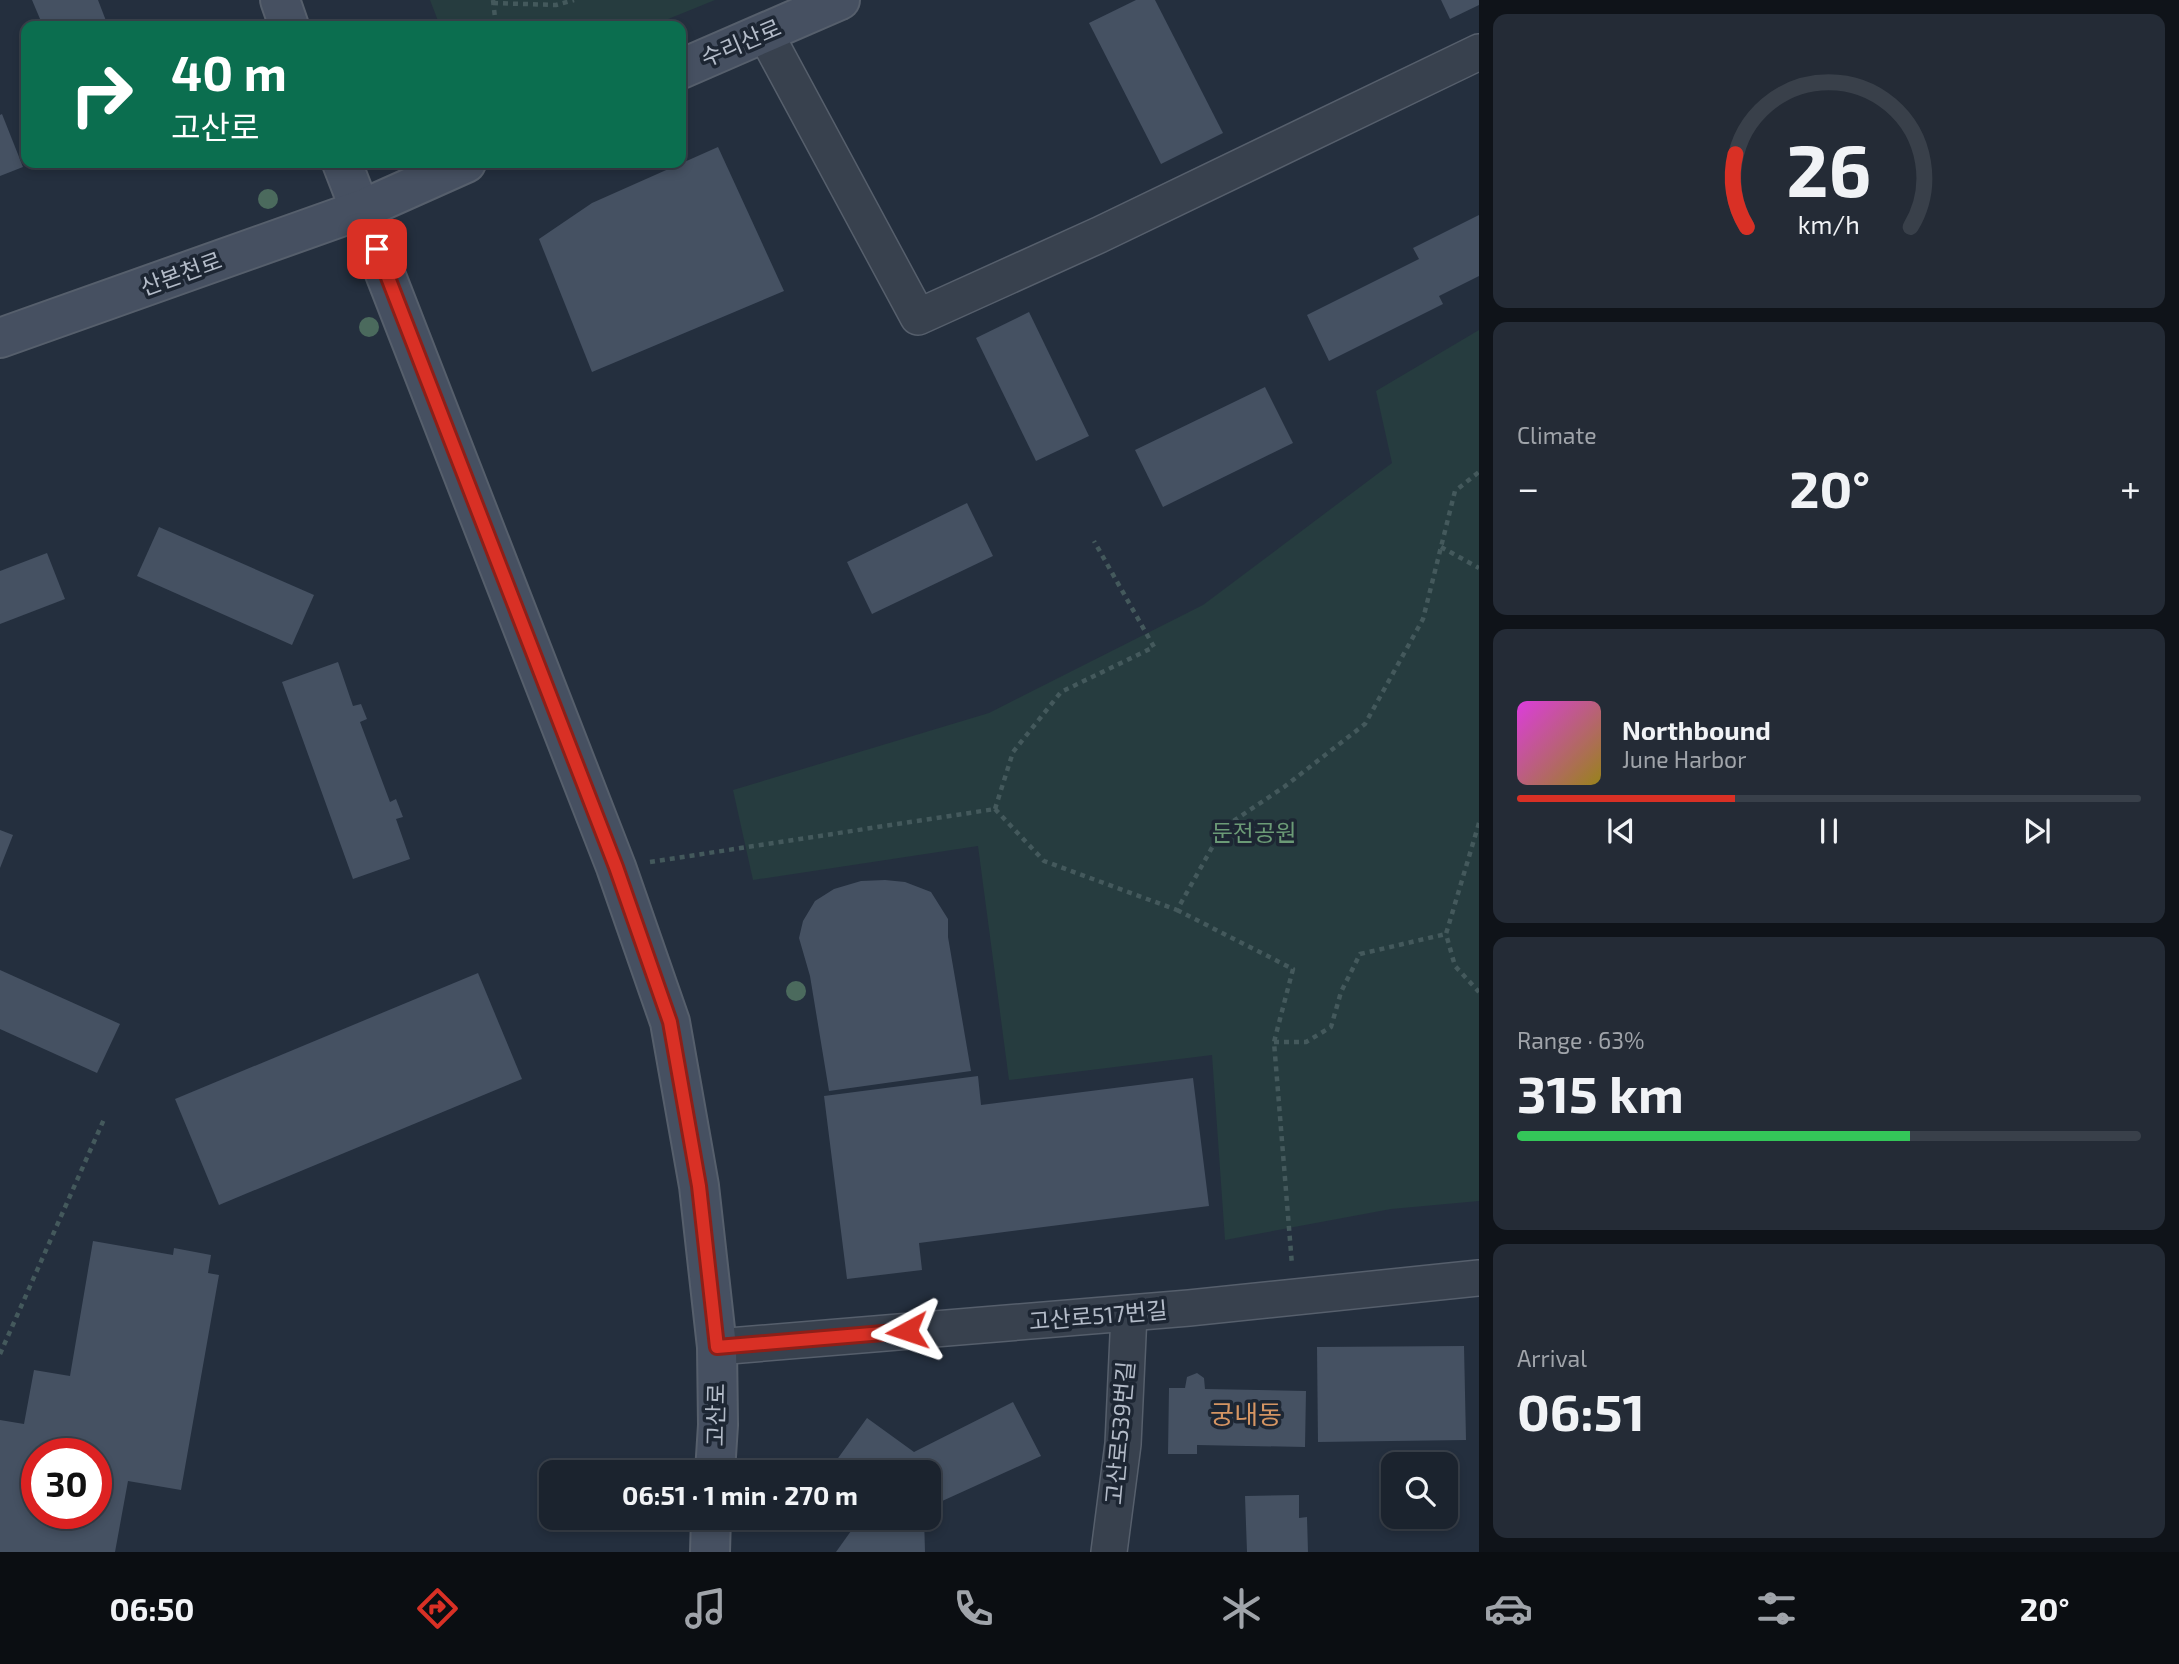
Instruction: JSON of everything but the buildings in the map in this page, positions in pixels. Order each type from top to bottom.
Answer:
[{"type":"street","points":[[280,0],[287,21]]},
{"type":"street","name":"수리산로","points":[[686,67],[840,0]]},
{"type":"street","points":[[765,33],[918,317],[1099,235],[1479,52]]},
{"type":"street","name":"고산로","points":[[344,168],[363,209],[390,289],[616,867],[670,1022],[699,1186],[717,1347],[716,1460]]},
{"type":"street","points":[[363,209],[455,168]]},
{"type":"street","name":"산본천로","points":[[0,338],[363,209]]},
{"type":"street","name":"고산로517번길","points":[[717,1347],[1129,1314],[1479,1278]]},
{"type":"street","name":"고산로539번길","points":[[1109,1552],[1123,1444],[1129,1314]]},
{"type":"street","points":[[710,1552],[711,1530]]},
{"type":"path","points":[[495,21],[493,2],[556,5],[574,0]]},
{"type":"path","points":[[1177,910],[1223,828],[1284,787],[1365,724],[1423,619],[1455,491],[1479,472]]},
{"type":"path","points":[[995,809],[1013,752],[1060,692],[1154,647],[1094,541]]},
{"type":"path","points":[[1441,547],[1479,568]]},
{"type":"path","points":[[616,867],[995,809]]},
{"type":"path","points":[[995,809],[1044,861],[1177,910],[1293,969],[1274,1042],[1294,1298]]},
{"type":"path","points":[[1479,827],[1446,934],[1454,966],[1479,992]]},
{"type":"path","points":[[1274,1042],[1306,1042],[1331,1027],[1342,992],[1360,954],[1446,934]]},
{"type":"path","points":[[0,1354],[105,1117]]},
{"type":"green space","points":[[430,0],[715,0],[663,21],[438,21]]},
{"type":"green space","name":"둔전공원","points":[[1479,330],[1479,1201],[1391,1209],[1225,1240],[1212,1055],[1009,1080],[978,846],[753,880],[733,790],[989,713],[1203,605],[1392,463],[1376,391]]},
{"type":"district","name":"궁내동","points":[[1246,1415]]},
{"type":"route","points":[[377,249],[390,289],[616,867],[670,1022],[699,1186],[717,1347],[907,1331]]}]
